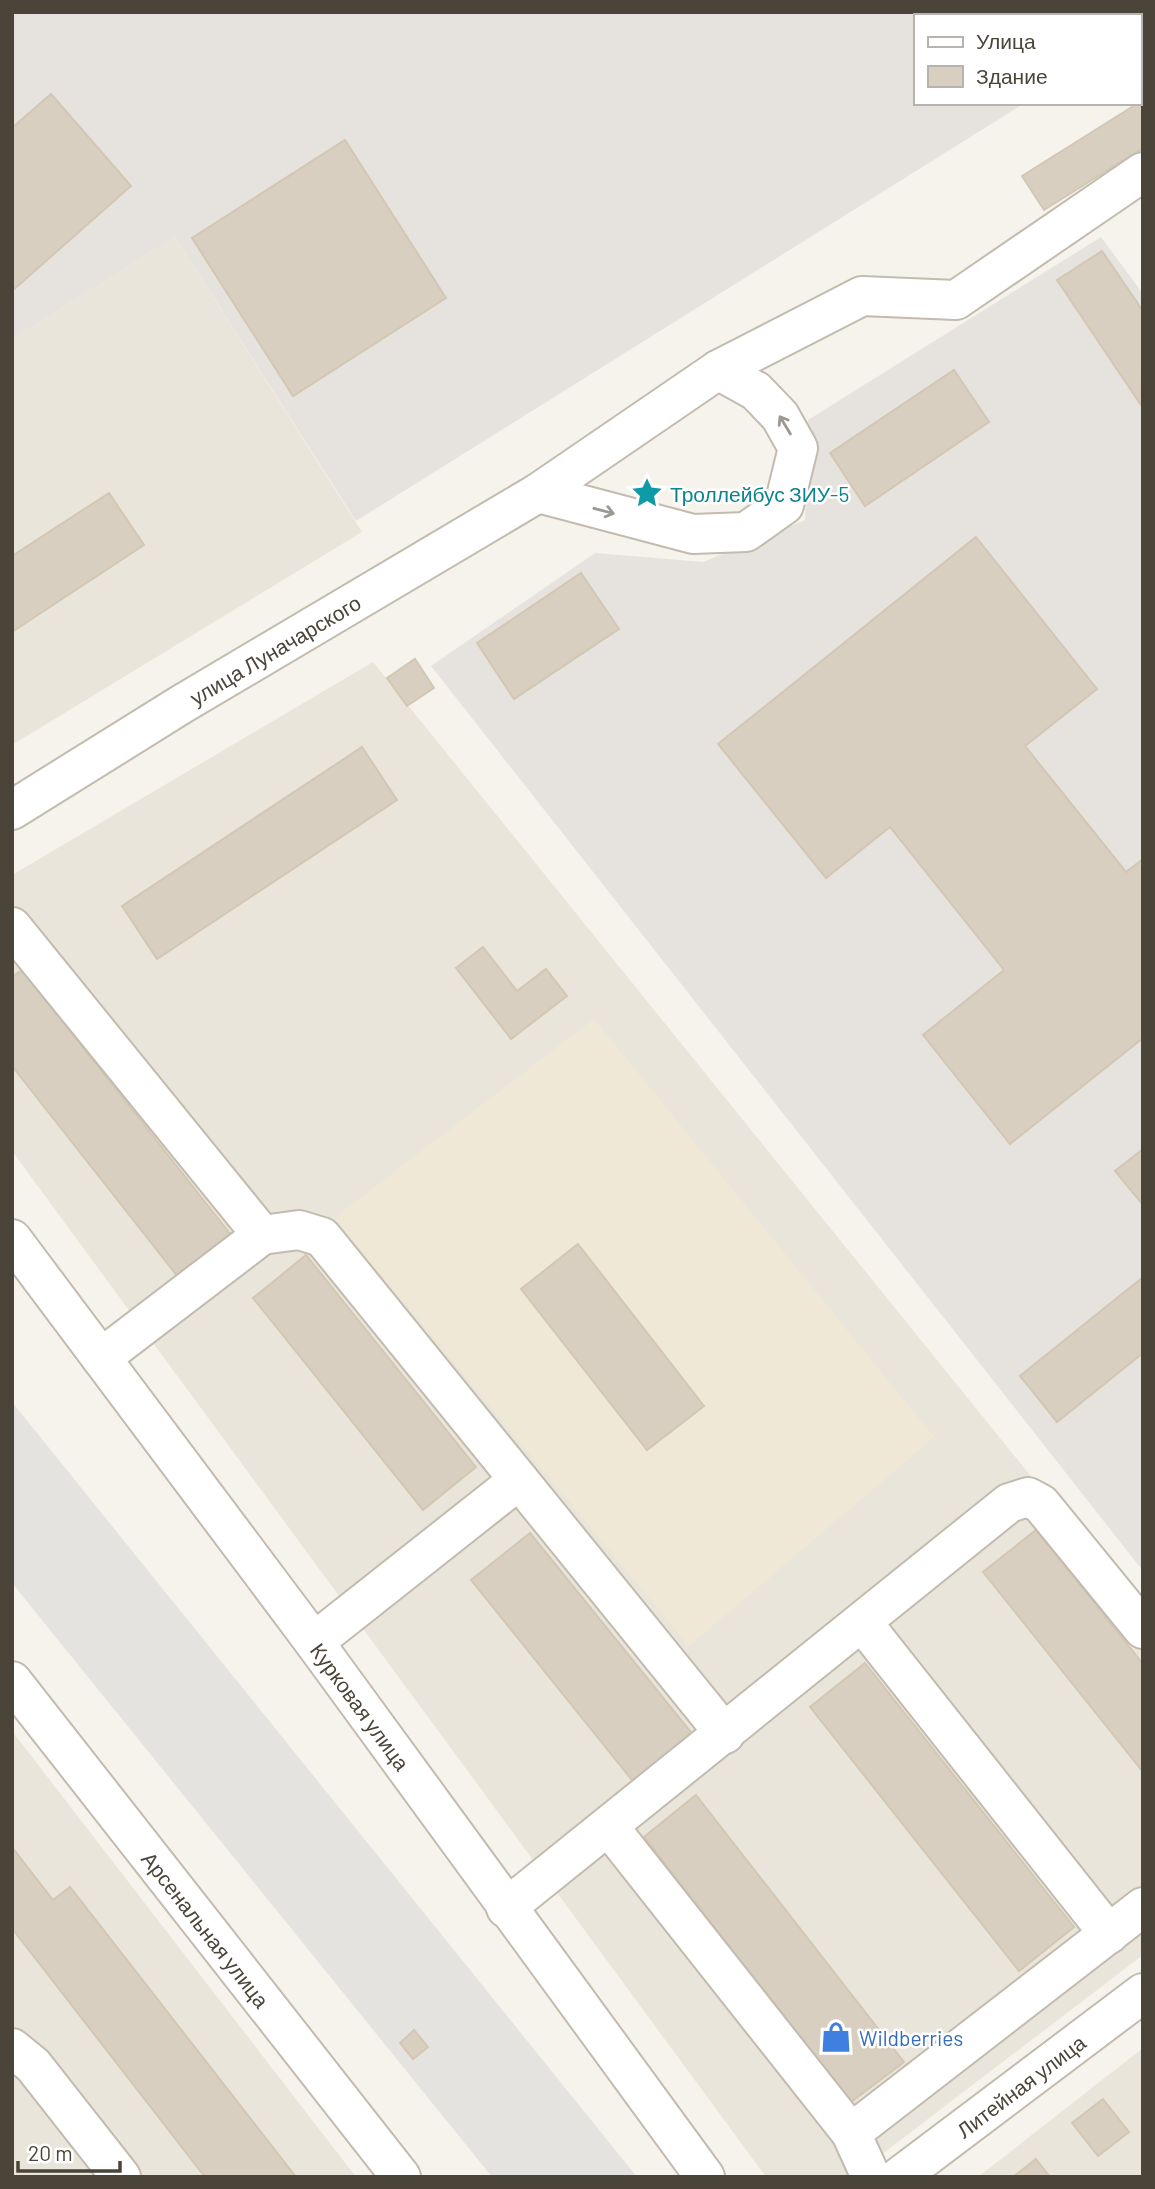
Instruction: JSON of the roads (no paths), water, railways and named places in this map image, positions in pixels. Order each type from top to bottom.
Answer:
[{"type":"street","name":"улица Луначарского","points":[[12,810],[182,704],[538,493],[718,370],[862,296],[956,300],[1143,172]]},
{"type":"street","points":[[538,493],[693,534],[746,532],[784,505],[798,448],[780,416],[756,391],[718,370]]},
{"type":"street","points":[[12,927],[262,1235]]},
{"type":"street","points":[[101,1358],[262,1235],[299,1230],[322,1237],[725,1734]]},
{"type":"street","name":"Курковая улица","points":[[12,1239],[314,1642],[705,2177]]},
{"type":"street","points":[[314,1642],[519,1480]]},
{"type":"street","points":[[506,1908],[1009,1503],[1028,1497],[1041,1504],[1143,1629]]},
{"type":"street","points":[[862,1622],[1109,1934]]},
{"type":"street","name":"Арсенальная улица","points":[[12,1681],[401,2177]]},
{"type":"street","points":[[609,1827],[851,2133],[871,2177]]},
{"type":"street","points":[[851,2133],[1143,1908]]},
{"type":"street","name":"Литейная улица","points":[[899,2177],[1143,1993]]},
{"type":"street","points":[[12,2048],[33,2065],[121,2177]]},
{"type":"place","name":"Троллейбус ЗИУ-5","points":[[647,493]]},
{"type":"place","name":"Wildberries","points":[[836,2037]]}]
